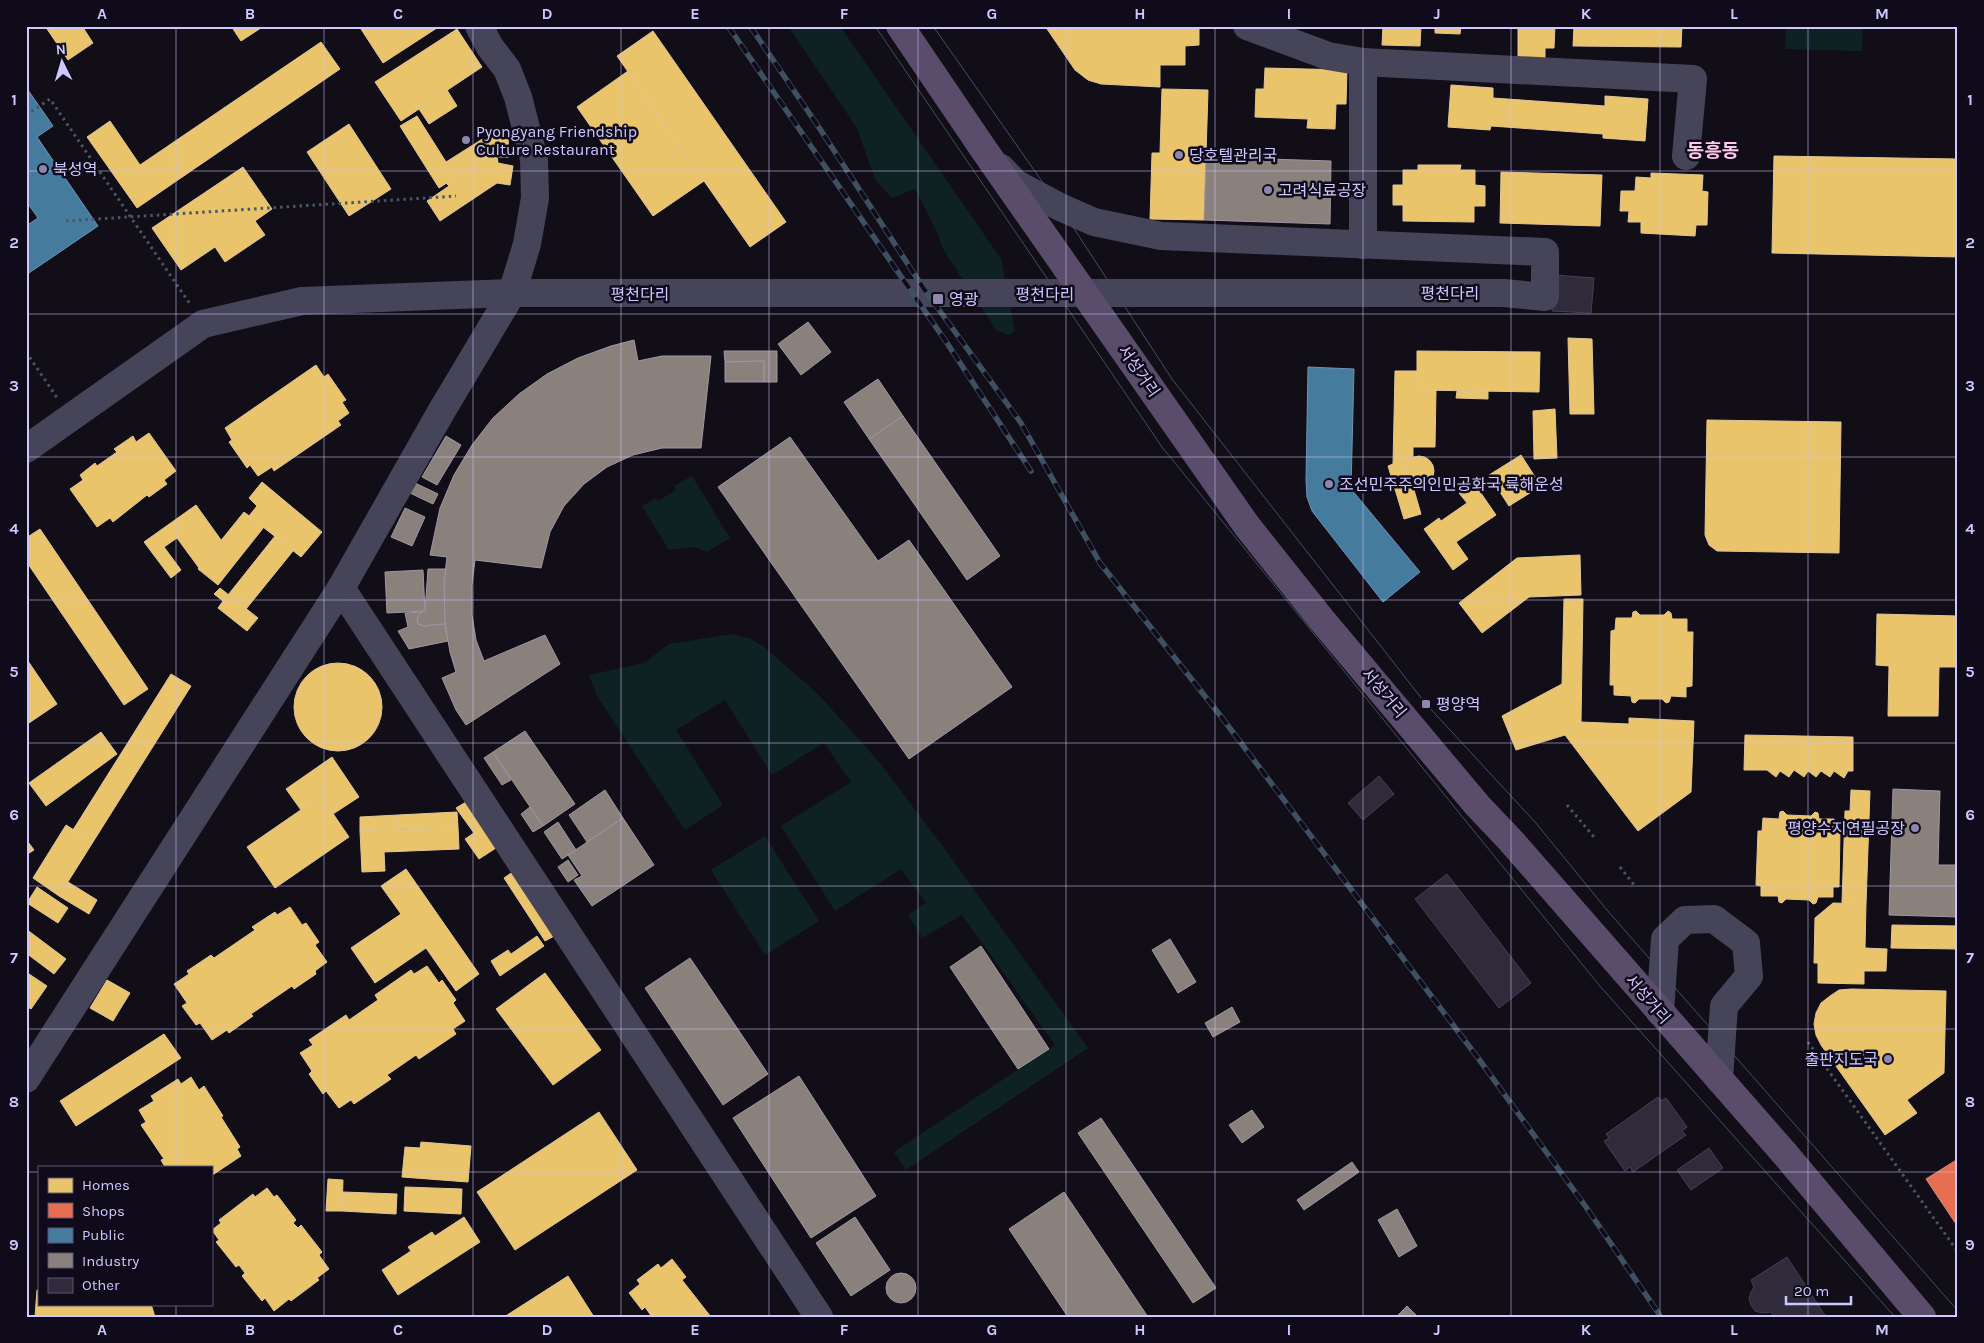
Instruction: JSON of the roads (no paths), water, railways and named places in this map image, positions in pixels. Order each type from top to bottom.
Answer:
[{"type":"main road","name":"서성거리","points":[[900,26],[982,147],[1247,526],[1321,619],[1477,805],[1512,842],[1720,1079],[1922,1317]]},
{"type":"street","points":[[26,1079],[341,588],[441,412],[512,293],[527,244],[535,198],[534,159],[518,97],[507,69],[490,47],[479,26]]},
{"type":"street","points":[[1247,26],[1328,56],[1363,62],[1693,79],[1686,156]]},
{"type":"street","points":[[982,147],[1014,183],[1094,222],[1160,236],[1363,245],[1363,62]]},
{"type":"street","name":"평천다리","points":[[26,449],[203,324],[302,301],[512,293],[1504,294],[1545,297],[1545,252],[1363,245]]},
{"type":"street","points":[[341,588],[819,1317]]},
{"type":"street","points":[[1660,1012],[1665,939],[1685,920],[1714,919],[1746,943],[1749,976],[1724,1006],[1720,1079]]},
{"type":"tram line","points":[[875,26],[1162,447],[1599,985],[1895,1317]]},
{"type":"tram line","points":[[933,26],[1060,207],[1172,379],[1426,704],[1535,822],[1607,910],[1958,1311]]},
{"type":"railway","points":[[728,26],[947,343],[1031,471]]},
{"type":"railway","points":[[750,26],[820,129],[924,289],[1021,423],[1100,563],[1223,719],[1481,1062],[1586,1207],[1661,1317]]},
{"type":"place","name":"Pyongyang Friendship Culture Restaurant","points":[[466,140]]},
{"type":"place","name":"당호텔관리국","points":[[1179,155]]},
{"type":"place","name":"북성역","points":[[43,169]]},
{"type":"place","name":"고려식료공장","points":[[1268,190]]},
{"type":"place","name":"영광","points":[[938,299]]},
{"type":"place","name":"조선민주주의인민공화국 륙해운성","points":[[1329,484]]},
{"type":"place","name":"평양역","points":[[1426,704]]},
{"type":"place","name":"평양수지연필공장","points":[[1915,828]]},
{"type":"place","name":"출판지도국","points":[[1888,1059]]},
{"type":"district","name":"동흥동","points":[[1713,151]]}]
